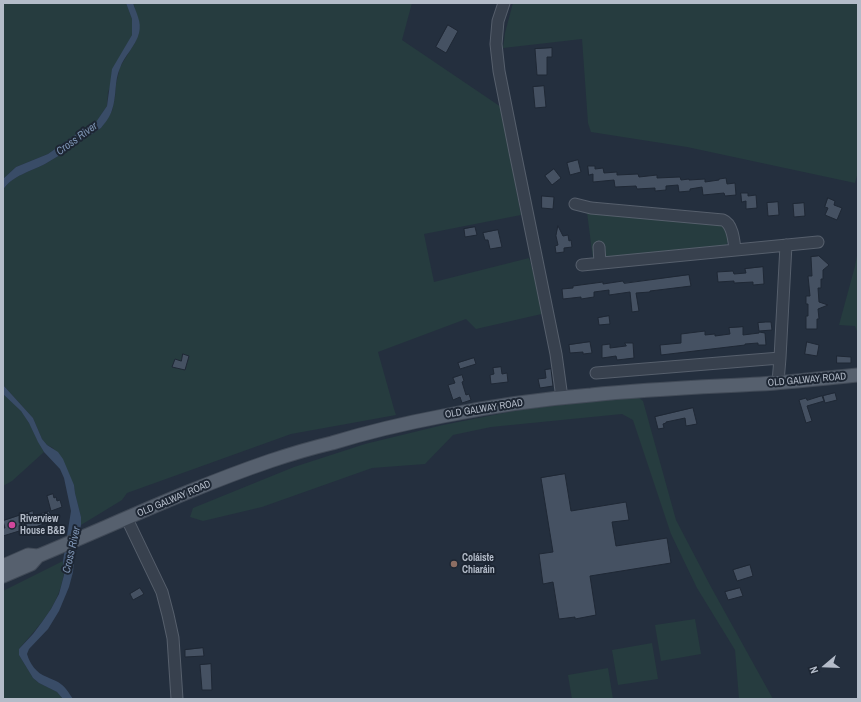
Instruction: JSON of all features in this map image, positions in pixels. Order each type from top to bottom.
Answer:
[{"type":"main road","name":"OLD GALWAY ROAD","points":[[38,556],[236,473],[302,450],[444,415],[522,402],[562,398],[858,375]]},
{"type":"main road","points":[[3,566],[28,555],[38,556]]},
{"type":"main road","points":[[3,576],[31,564],[38,556]]},
{"type":"street","points":[[504,3],[498,21],[496,44],[499,71],[556,354],[562,398]]},
{"type":"street","points":[[575,204],[591,208],[727,221],[730,226],[735,250]]},
{"type":"street","points":[[582,265],[818,242]]},
{"type":"street","points":[[778,382],[786,245]]},
{"type":"street","points":[[599,247],[600,263]]},
{"type":"street","points":[[596,373],[780,358]]},
{"type":"street","points":[[127,518],[162,592],[173,638],[177,699]]},
{"type":"green space","points":[[3,3],[126,3],[132,19],[132,35],[108,92],[107,106],[96,122],[48,154],[16,167],[3,179]]},
{"type":"green space","points":[[133,3],[412,3],[402,40],[501,107],[521,215],[424,234],[434,282],[529,258],[546,313],[476,329],[466,319],[378,352],[396,415],[291,434],[127,493],[122,500],[81,525],[81,517],[74,485],[53,448],[47,445],[42,439],[33,418],[3,385],[3,190],[16,177],[45,164],[101,128],[112,111],[120,67],[136,41],[135,8]]},
{"type":"green space","points":[[513,3],[858,3],[858,172],[855,183],[687,147],[591,132],[588,123],[582,39],[503,48],[505,33]]},
{"type":"green space","points":[[587,212],[726,225],[729,238],[722,249],[610,260],[606,257],[604,252],[593,259]]},
{"type":"green space","points":[[858,250],[858,334],[855,326],[839,325]]},
{"type":"green space","points":[[3,394],[25,416],[44,452],[12,481],[3,486]]},
{"type":"green space","points":[[637,396],[643,401],[676,520],[773,699],[739,699],[735,650],[697,588],[671,534],[633,420],[622,414],[491,427],[453,435],[425,464],[372,468],[262,507],[203,521],[190,517],[193,508],[294,467],[365,444],[443,425],[519,410]]},
{"type":"green space","points":[[63,561],[64,574],[54,604],[38,627],[19,649],[19,655],[33,678],[39,683],[57,692],[63,699],[3,699],[3,591]]},
{"type":"green space","points":[[695,619],[701,654],[661,661],[655,625]]},
{"type":"green space","points":[[652,643],[658,679],[618,685],[612,650]]},
{"type":"green space","points":[[608,668],[613,699],[572,699],[568,675]]},
{"type":"water","name":"Cross River","points":[[126,3],[133,3],[140,29],[135,42],[124,59],[118,73],[114,105],[107,120],[101,128],[45,164],[16,177],[3,190],[3,179],[16,167],[48,154],[96,122],[107,106],[112,69],[132,35],[132,19]]},
{"type":"water","name":"Cross River","points":[[3,385],[33,418],[42,439],[47,445],[58,452],[63,459],[74,485],[81,517],[81,525],[69,587],[59,611],[48,629],[29,649],[27,654],[32,665],[37,671],[57,681],[67,690],[73,699],[63,699],[57,692],[39,683],[33,678],[19,655],[19,649],[42,622],[59,594],[64,575],[63,561],[71,511],[64,478],[60,469],[44,452],[21,411],[3,394]]},
{"type":"building","points":[[448,25],[458,31],[446,53],[436,47]]},
{"type":"building","points":[[552,48],[552,57],[547,57],[547,75],[537,75],[535,49]]},
{"type":"building","points":[[544,86],[546,107],[535,108],[533,87]]},
{"type":"building","points":[[578,160],[581,172],[570,175],[567,163]]},
{"type":"building","points":[[588,166],[595,166],[595,169],[603,168],[604,173],[617,172],[617,175],[638,174],[639,177],[657,175],[657,178],[680,177],[681,180],[705,179],[705,182],[726,178],[727,184],[735,183],[736,195],[725,196],[724,193],[703,195],[702,187],[690,189],[690,191],[679,192],[678,185],[666,186],[666,190],[655,191],[655,188],[637,189],[636,186],[615,187],[614,180],[593,182],[593,174],[589,175]]},
{"type":"building","points":[[554,169],[561,178],[552,185],[545,176]]},
{"type":"building","points":[[741,193],[748,193],[748,196],[756,195],[757,208],[746,209],[746,201],[742,202]]},
{"type":"building","points":[[542,196],[554,197],[553,209],[542,208]]},
{"type":"building","points":[[828,198],[835,201],[834,205],[842,208],[837,220],[825,215],[828,208],[825,207]]},
{"type":"building","points":[[778,202],[779,215],[768,216],[767,203]]},
{"type":"building","points":[[804,203],[805,216],[794,217],[793,204]]},
{"type":"building","points":[[558,226],[563,236],[568,235],[569,241],[571,240],[572,247],[564,248],[564,252],[556,253],[555,246],[558,245],[556,236]]},
{"type":"building","points":[[475,227],[477,235],[465,237],[464,229]]},
{"type":"building","points":[[498,230],[502,247],[490,249],[488,240],[485,240],[483,233]]},
{"type":"building","points":[[819,256],[829,265],[823,270],[821,288],[818,288],[819,302],[828,305],[818,309],[819,319],[817,319],[817,329],[806,329],[808,304],[806,304],[806,296],[810,296],[808,276],[812,276],[811,257]]},
{"type":"building","points":[[763,267],[764,284],[753,285],[753,282],[734,283],[734,281],[718,282],[717,272],[733,271],[734,274],[746,273],[745,269]]},
{"type":"building","points":[[689,275],[691,286],[636,293],[639,311],[632,312],[630,292],[609,295],[609,290],[594,292],[594,297],[563,299],[562,289],[573,288],[573,286],[603,282],[603,284],[623,281],[624,283]]},
{"type":"building","points":[[609,316],[610,324],[599,325],[598,318]]},
{"type":"building","points":[[771,322],[772,330],[759,331],[758,323]]},
{"type":"building","points":[[743,327],[743,335],[759,332],[765,333],[766,345],[758,345],[758,343],[745,344],[661,355],[660,345],[681,343],[681,334],[705,331],[705,335],[715,334],[715,336],[730,334],[729,328]]},
{"type":"building","points":[[590,342],[592,353],[570,353],[569,345]]},
{"type":"building","points":[[807,342],[819,345],[817,356],[805,354]]},
{"type":"building","points":[[625,343],[633,343],[634,358],[617,360],[616,356],[602,358],[602,345],[610,344],[610,348],[626,346]]},
{"type":"building","points":[[183,354],[189,356],[185,370],[172,367],[175,359],[181,361]]},
{"type":"building","points":[[837,356],[851,357],[851,363],[837,363]]},
{"type":"building","points":[[474,358],[476,364],[460,369],[458,363]]},
{"type":"building","points":[[501,367],[502,374],[507,373],[508,382],[491,384],[490,375],[494,374],[493,368]]},
{"type":"building","points":[[551,369],[553,386],[540,388],[538,379],[546,378],[545,370]]},
{"type":"building","points":[[462,375],[464,381],[462,382],[466,395],[469,394],[471,400],[462,403],[460,397],[453,400],[448,385],[455,383],[453,378]]},
{"type":"building","points":[[835,393],[837,400],[825,403],[823,396]]},
{"type":"building","points":[[822,396],[824,401],[807,406],[812,421],[806,423],[799,400],[806,398],[807,400]]},
{"type":"building","points":[[693,408],[697,424],[686,426],[685,418],[666,422],[663,424],[664,428],[658,429],[655,417]]},
{"type":"building","points":[[565,474],[571,511],[626,502],[629,520],[612,522],[616,546],[667,538],[671,563],[590,576],[596,615],[575,619],[575,617],[559,619],[553,582],[543,584],[539,554],[553,552],[541,478]]},
{"type":"building","points":[[53,494],[57,501],[60,500],[62,507],[51,511],[47,496]]},
{"type":"building","points":[[33,511],[34,516],[49,511],[53,521],[3,536],[3,528],[5,528],[3,521]]},
{"type":"building","points":[[750,565],[753,576],[737,581],[733,570]]},
{"type":"building","points":[[140,588],[144,594],[133,600],[130,594]]},
{"type":"building","points":[[740,588],[743,596],[728,600],[725,592]]},
{"type":"building","points":[[203,648],[204,656],[185,657],[185,650]]},
{"type":"building","points":[[211,664],[212,690],[202,690],[200,665]]},
{"type":"place","name":"Riverview House B&B","points":[[12,525]]},
{"type":"place","name":"Coláiste Chiaráin","points":[[454,564]]}]
